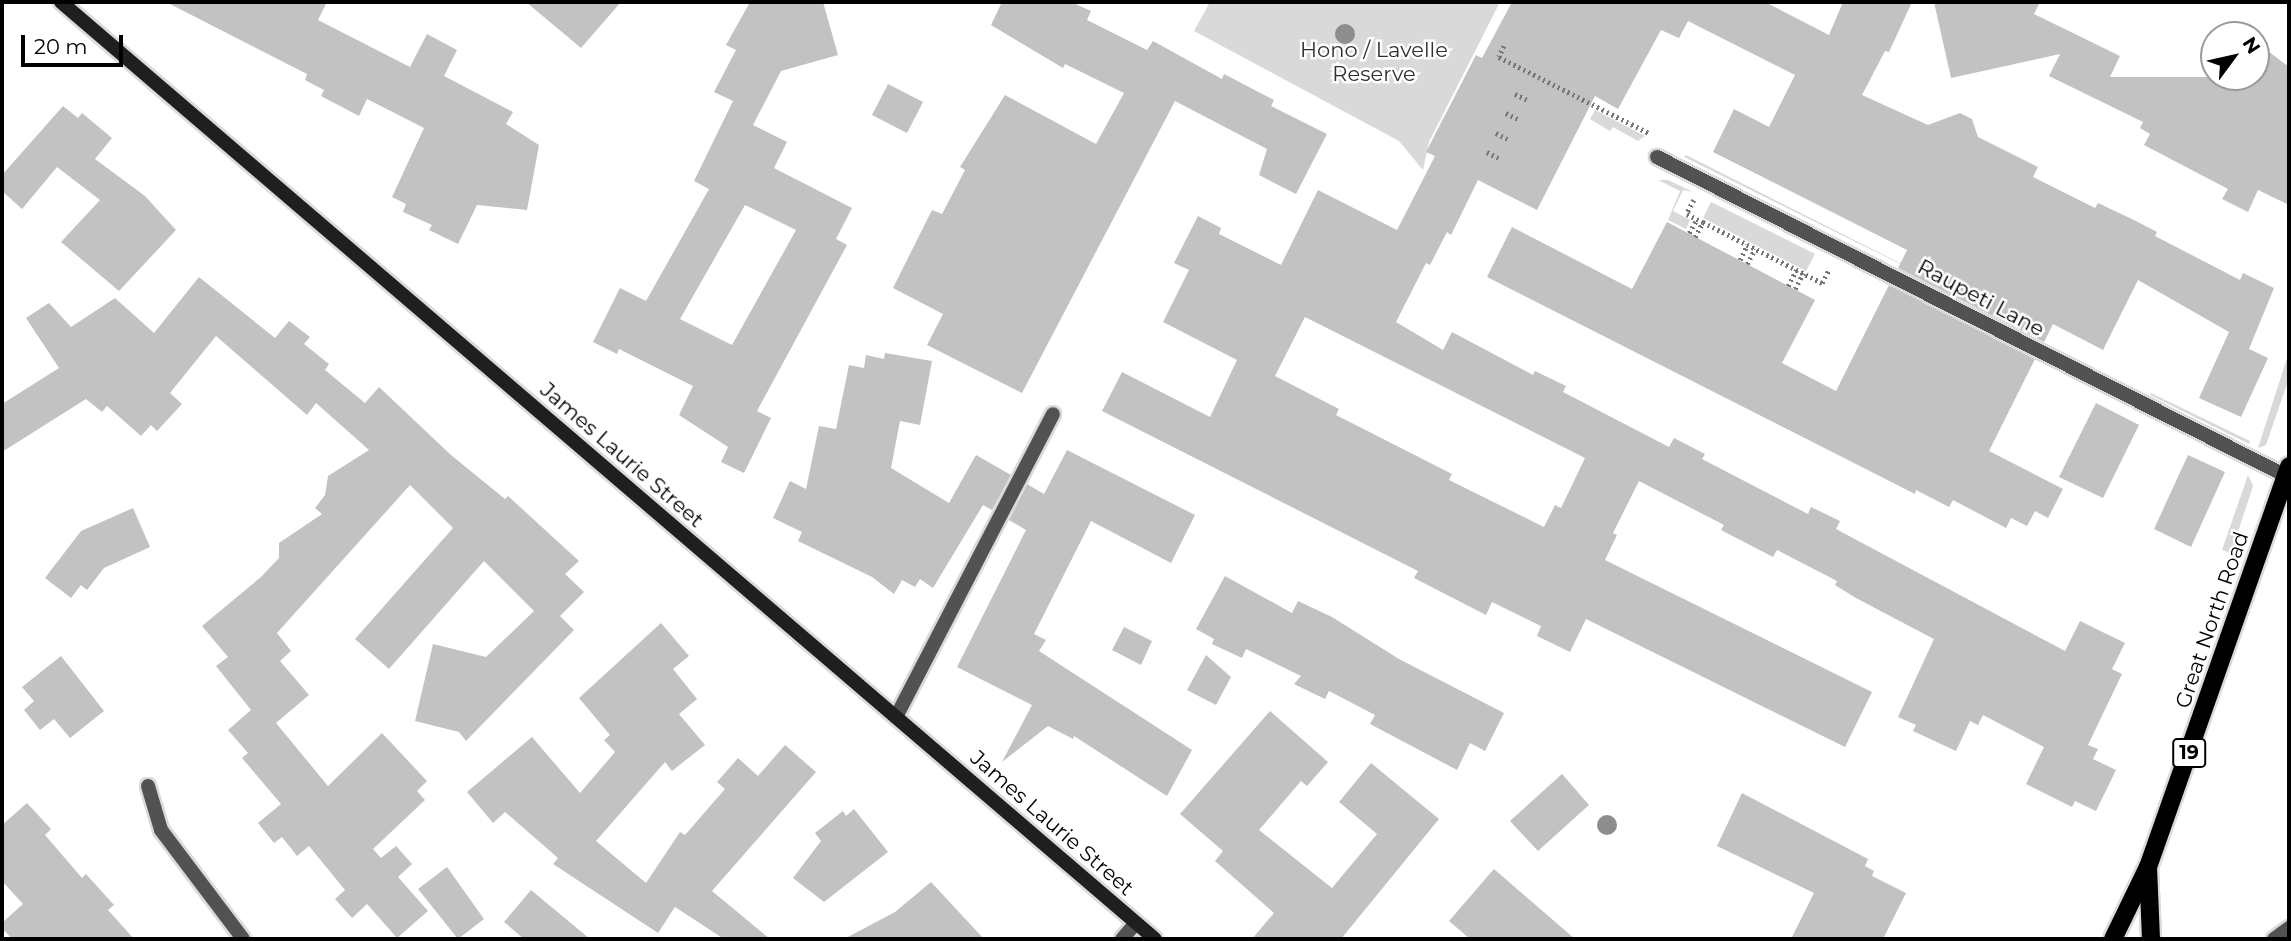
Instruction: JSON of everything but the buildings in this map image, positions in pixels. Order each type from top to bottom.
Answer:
[{"type":"main road","name":"Great North Road","points":[[2113,939],[2148,867],[2288,471]]},
{"type":"main road","name":"Great North Road","points":[[2148,867],[2153,936]]},
{"type":"street","name":"James Laurie Street","points":[[61,2],[1155,939]]},
{"type":"street","name":"Raupeti Lane","points":[[1657,157],[2288,471]]},
{"type":"street","points":[[896,717],[1053,414]]},
{"type":"street","points":[[148,786],[161,830],[243,939]]},
{"type":"street","points":[[1122,939],[1136,923]]},
{"type":"street","points":[[2274,939],[2289,928]]},
{"type":"path","points":[[1504,46],[1499,57],[1649,133]]},
{"type":"path","points":[[1515,94],[1528,100]]},
{"type":"path","points":[[1506,113],[1518,119]]},
{"type":"path","points":[[1496,132],[1508,139]]},
{"type":"path","points":[[1487,152],[1499,158]]},
{"type":"path","points":[[1698,194],[1687,214],[1822,284],[1833,262]]},
{"type":"path","points":[[1689,233],[1697,218]]},
{"type":"path","points":[[1695,237],[1703,222]]},
{"type":"path","points":[[1740,260],[1747,245]]},
{"type":"path","points":[[1747,264],[1755,249]]},
{"type":"path","points":[[1788,286],[1796,270]]},
{"type":"path","points":[[1795,289],[1803,273]]},
{"type":"green space","name":"Hono / Lavelle Reserve","points":[[1210,2],[1500,2],[1429,142],[1423,170],[1399,141],[1194,31]]},
{"type":"green space","points":[[1595,110],[1645,136],[1638,141],[1613,127],[1610,131],[1590,119]]},
{"type":"green space","points":[[1686,155],[1973,300],[1684,157]]},
{"type":"green space","points":[[1658,180],[1668,180],[1693,192],[1683,190],[1673,211],[1690,220],[1686,229],[1668,220],[1680,191]]},
{"type":"green space","points":[[1711,202],[1815,254],[1806,271],[1703,218]]},
{"type":"green space","points":[[2289,352],[2289,378],[2266,445],[2258,448]]},
{"type":"green space","points":[[2151,393],[2250,441],[2249,444],[2150,395]]},
{"type":"green space","points":[[2248,475],[2253,486],[2231,553],[2222,550]]}]
